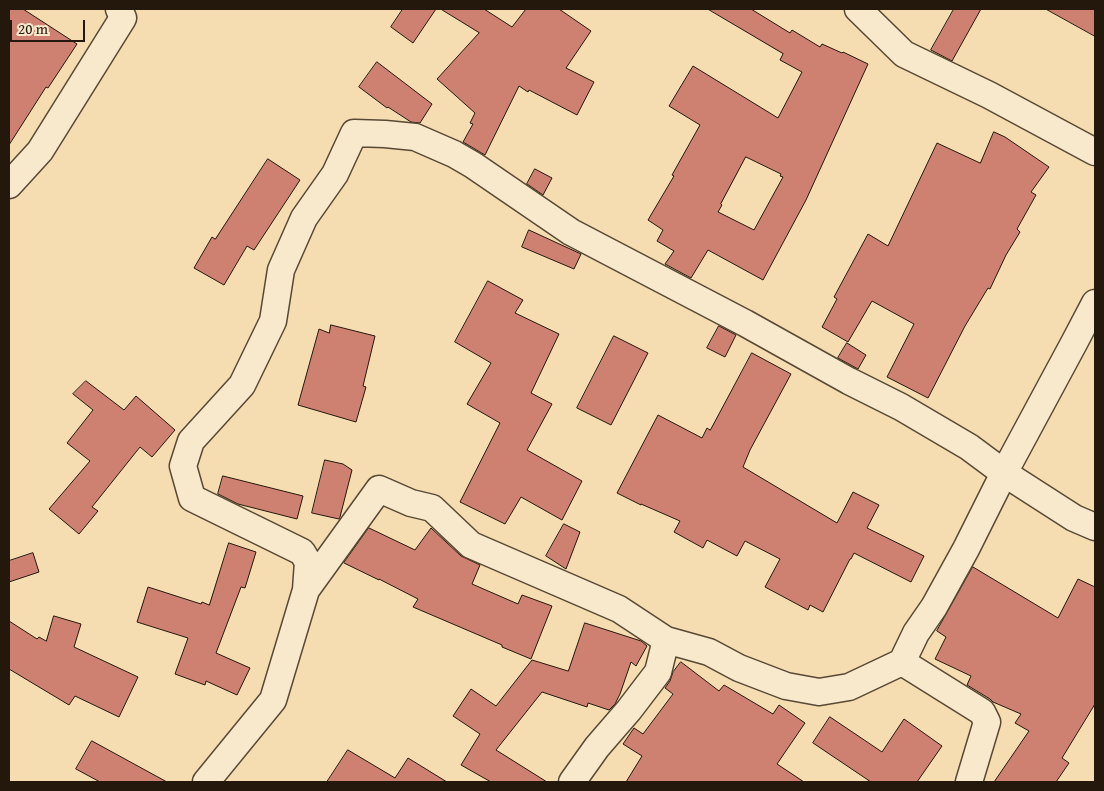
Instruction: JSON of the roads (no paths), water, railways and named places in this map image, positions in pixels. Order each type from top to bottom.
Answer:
[{"type":"street","points":[[9,185],[40,151],[123,18],[120,9]]},
{"type":"street","points":[[858,9],[904,54],[989,95],[1095,152]]},
{"type":"street","points":[[206,782],[273,700],[306,590],[308,562],[302,552],[192,498],[183,466],[191,441],[242,385],[273,320],[281,270],[296,235],[304,218],[335,174],[354,133],[415,137],[454,154],[571,232],[901,407],[969,447],[1004,473],[1074,518],[1095,528]]},
{"type":"street","points":[[306,590],[379,489],[411,503],[432,508],[471,545],[619,610],[666,640],[710,652],[739,668],[786,686],[818,692],[849,688],[902,662],[916,633],[934,607],[966,549],[1004,473],[1095,303]]},
{"type":"street","points":[[572,782],[596,747],[629,710],[658,672],[666,640]]},
{"type":"street","points":[[902,662],[982,712],[987,722],[969,782]]}]
